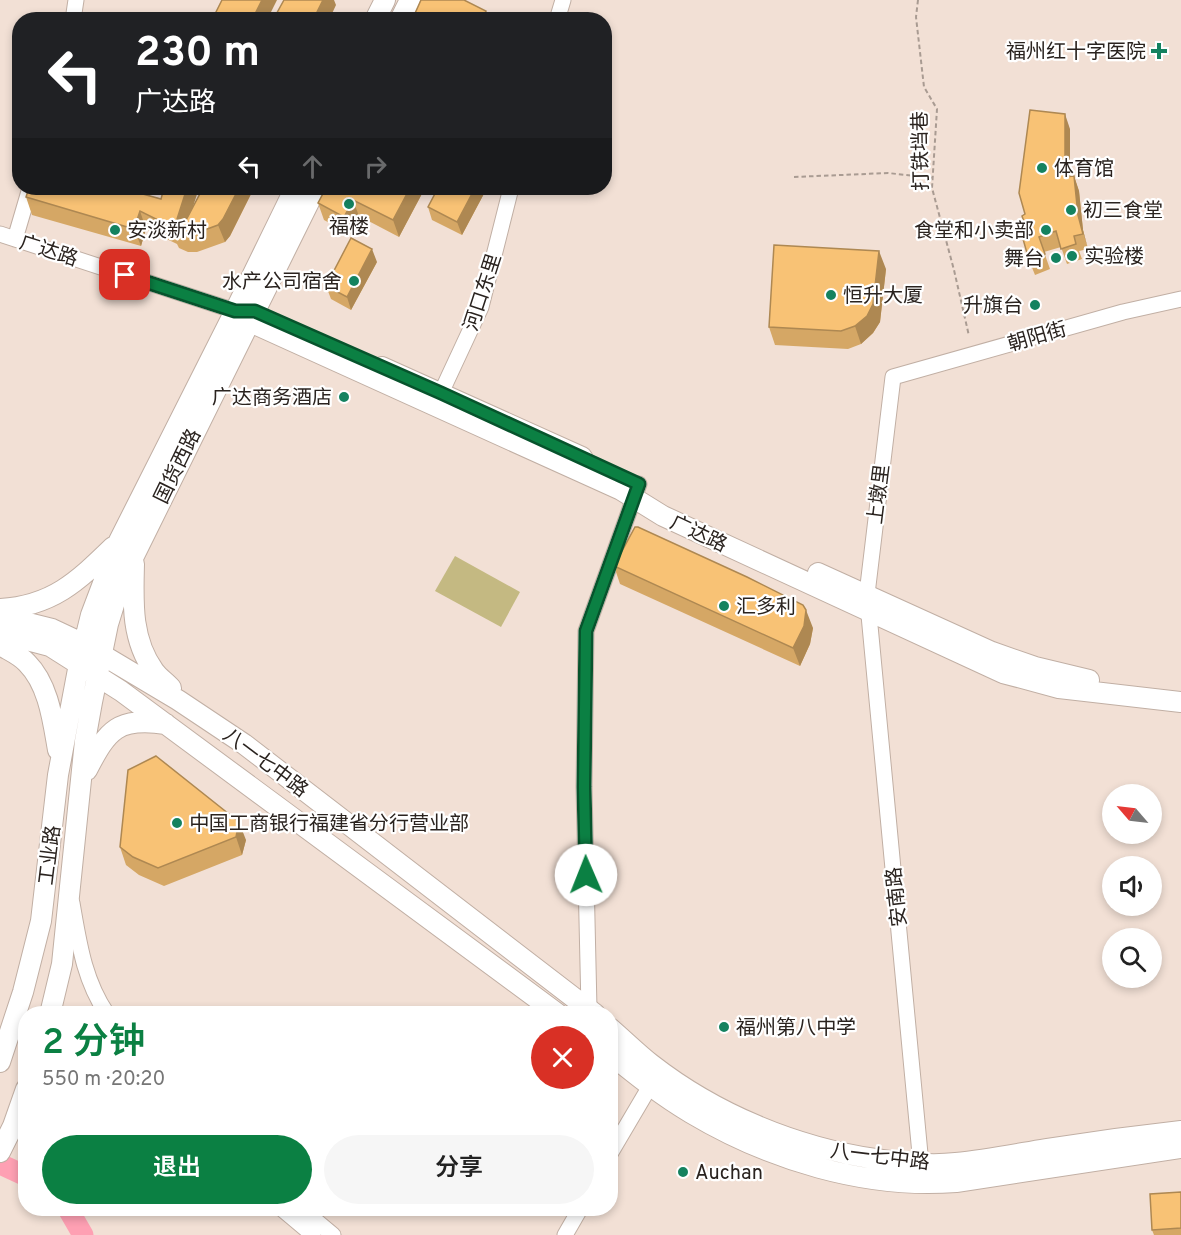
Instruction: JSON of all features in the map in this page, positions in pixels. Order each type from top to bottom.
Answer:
[{"type":"main road","name":"国货西路","points":[[102,654],[108,624],[121,582],[246,315],[292,195]]},
{"type":"main road","name":"国货西路","points":[[84,644],[91,615],[119,541],[312,195]]},
{"type":"main road","name":"广达路","points":[[246,315],[441,393],[637,491],[663,516],[867,603],[1035,667],[1117,685],[1181,689]]},
{"type":"main road","name":"广达路","points":[[246,315],[637,491]]},
{"type":"main road","points":[[0,609],[41,602],[54,596],[93,566],[119,541]]},
{"type":"main road","points":[[134,555],[133,608],[136,634],[144,655],[156,674],[170,687],[178,700]]},
{"type":"main road","name":"广达路","points":[[867,603],[964,656],[1026,680],[1087,692],[1181,702]]},
{"type":"main road","name":"八一七中路","points":[[0,616],[52,629],[84,644],[178,700],[244,744],[585,1006]]},
{"type":"main road","name":"八一七中路","points":[[0,633],[50,646],[97,676],[167,724],[547,1006]]},
{"type":"main road","name":"工业路","points":[[18,1006],[41,921],[58,775],[84,644]]},
{"type":"main road","points":[[0,645],[22,659],[38,677],[49,706],[55,734],[58,750],[58,775]]},
{"type":"main road","name":"工业路","points":[[52,1006],[62,964],[85,741],[102,654]]},
{"type":"main road","points":[[81,783],[99,746],[119,726],[144,722],[167,724]]},
{"type":"main road","name":"工业路","points":[[0,1062],[18,1007]]},
{"type":"main road","name":"八一七中路","points":[[618,1037],[651,1075],[712,1125],[776,1154],[861,1177],[922,1184],[956,1182],[1181,1148]]},
{"type":"main road","name":"八一七中路","points":[[618,1058],[727,1111],[794,1140],[852,1156],[922,1164],[955,1164],[1112,1138],[1181,1131]]},
{"type":"main road","points":[[0,1152],[18,1112]]},
{"type":"street","points":[[7,237],[27,195]]},
{"type":"street","name":"河口东里","points":[[441,393],[481,307],[509,195]]},
{"type":"street","name":"广达路","points":[[7,237],[246,315]]},
{"type":"street","name":"朝阳街","points":[[893,376],[1181,298]]},
{"type":"street","name":"上墩里","points":[[867,603],[893,376]]},
{"type":"street","points":[[592,1006],[584,787],[586,631],[637,491]]},
{"type":"street","name":"安南路","points":[[867,603],[922,1164],[922,1184]]},
{"type":"street","points":[[70,889],[84,968],[101,1006]]},
{"type":"street","points":[[618,1124],[651,1075]]},
{"type":"street","points":[[618,1139],[651,1075]]},
{"type":"street","points":[[290,1216],[313,1235]]},
{"type":"street","points":[[310,1216],[333,1235]]},
{"type":"street","points":[[556,1235],[566,1216]]},
{"type":"street","points":[[565,1235],[576,1216]]},
{"type":"path","name":"打铁垱巷","points":[[918,0],[916,17],[924,87],[937,109],[932,188],[969,336]]},
{"type":"path","points":[[794,177],[888,173],[933,178]]},
{"type":"shaded area","points":[[455,556],[520,592],[501,627],[435,591]]},
{"type":"building","points":[[222,0],[262,0],[256,12],[216,12]]},
{"type":"building","points":[[284,0],[323,0],[317,12],[277,12]]},
{"type":"building","points":[[421,0],[464,0],[486,11],[486,12],[416,12]]},
{"type":"building","points":[[1030,110],[1065,114],[1065,177],[1074,176],[1078,215],[1083,234],[1074,236],[1076,244],[1061,249],[1056,231],[1039,237],[1045,254],[1029,260],[1021,232],[1027,230],[1022,216],[1025,214],[1019,193]]},
{"type":"building","points":[[27,195],[146,195],[161,199],[162,195],[185,195],[177,219],[185,222],[199,195],[235,195],[218,225],[191,235],[181,235],[173,231],[174,228],[140,211],[134,229],[26,197]]},
{"type":"building","points":[[322,195],[406,195],[393,220],[353,200],[344,217],[318,203]]},
{"type":"building","points":[[434,195],[471,195],[457,222],[428,207]]},
{"type":"building","points":[[351,238],[372,249],[347,297],[326,286]]},
{"type":"building","name":"恒升大厦","points":[[774,245],[879,251],[873,304],[867,316],[855,326],[841,331],[769,327]]},
{"type":"building","name":"汇多利","points":[[635,527],[747,577],[803,605],[806,610],[804,626],[793,648],[614,566]]},
{"type":"building","name":"中国工商银行福建省分行营业部","points":[[156,756],[239,822],[236,837],[158,868],[133,857],[120,847],[128,770]]},
{"type":"building","points":[[1181,1192],[1181,1228],[1152,1230],[1150,1194]]},
{"type":"waterway","points":[[0,1164],[18,1172]]},
{"type":"waterway","points":[[72,1216],[83,1235]]},
{"type":"place","name":"福州红十字医院","points":[[1159,51]]},
{"type":"place","name":"体育馆","points":[[1042,168]]},
{"type":"place","name":"福楼","points":[[349,204]]},
{"type":"place","name":"初三食堂","points":[[1071,210]]},
{"type":"place","name":"安淡新村","points":[[115,230]]},
{"type":"place","name":"食堂和小卖部","points":[[1046,230]]},
{"type":"place","name":"实验楼","points":[[1072,256]]},
{"type":"place","name":"舞台","points":[[1056,258]]},
{"type":"place","name":"水产公司宿舍","points":[[354,281]]},
{"type":"place","name":"恒升大厦","points":[[831,295]]},
{"type":"place","name":"升旗台","points":[[1035,305]]},
{"type":"place","name":"广达商务酒店","points":[[344,397]]},
{"type":"place","name":"汇多利","points":[[724,606]]},
{"type":"place","name":"中国工商银行福建省分行营业部","points":[[177,823]]},
{"type":"place","name":"福州第八中学","points":[[724,1027]]},
{"type":"place","name":"Auchan","points":[[683,1172]]},
{"type":"route","points":[[125,275],[235,311],[255,311],[639,484],[586,631],[584,787],[586,875]]}]
